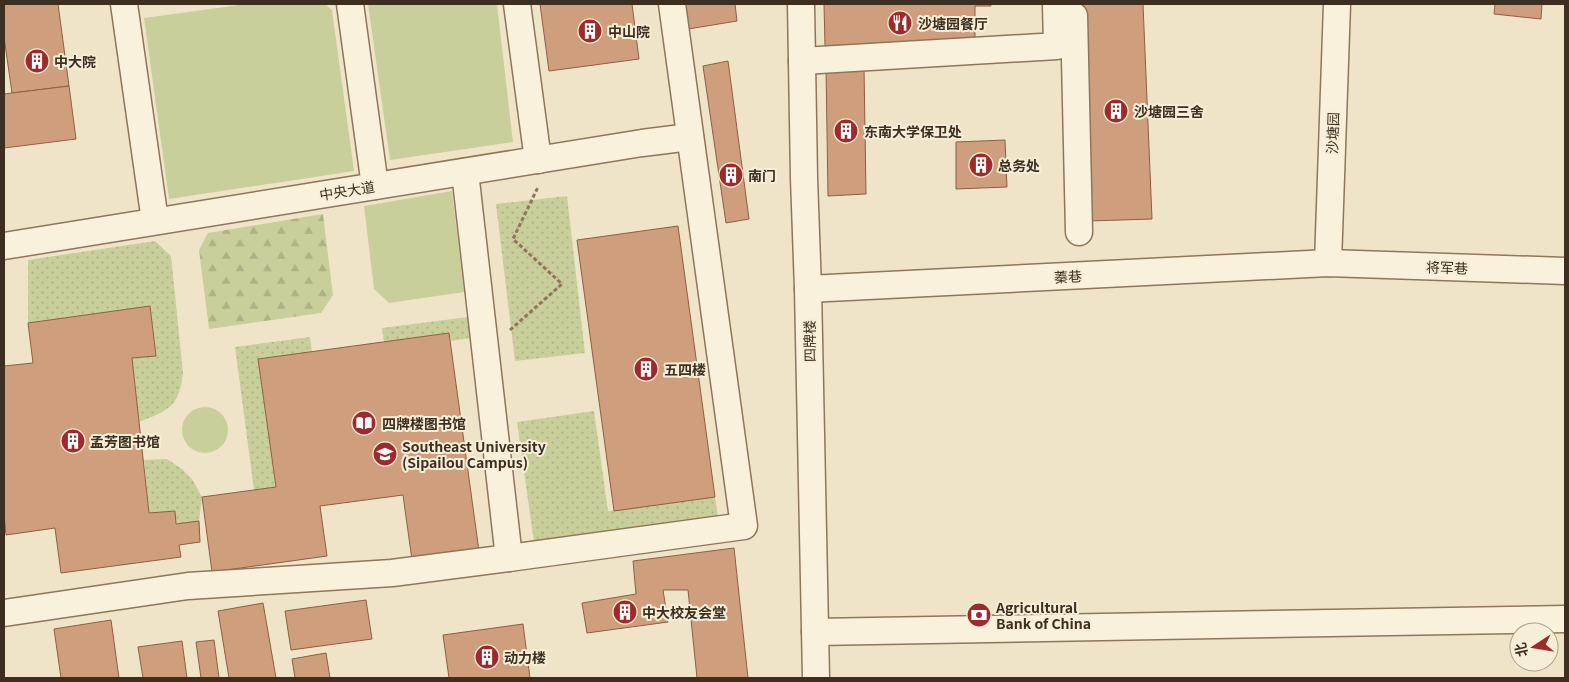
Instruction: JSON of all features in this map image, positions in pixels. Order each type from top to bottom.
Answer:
[{"type":"street","points":[[125,4],[154,221]]},
{"type":"street","points":[[350,4],[375,186]]},
{"type":"street","points":[[517,4],[545,159]]},
{"type":"street","points":[[4,613],[188,586],[392,573],[744,526],[672,4]]},
{"type":"street","name":"四牌楼","points":[[801,4],[816,678]]},
{"type":"street","points":[[802,61],[1057,46],[1056,4]]},
{"type":"street","points":[[1073,4],[1079,232]]},
{"type":"street","name":"沙塘园","points":[[1328,263],[1337,4]]},
{"type":"street","name":"中央大道","points":[[4,246],[690,137]]},
{"type":"street","points":[[465,172],[509,558]]},
{"type":"street","name":"将军巷","points":[[1328,263],[1565,271]]},
{"type":"street","name":"蓁巷","points":[[808,289],[1328,263]]},
{"type":"street","points":[[815,632],[1565,619]]},
{"type":"path","points":[[485,352],[562,284],[513,238],[545,159]]},
{"type":"green space","points":[[247,4],[325,4],[332,10],[354,171],[169,199],[144,18]]},
{"type":"green space","points":[[368,4],[497,4],[513,142],[390,160]]},
{"type":"green space","points":[[452,191],[464,292],[389,303],[374,289],[364,206]]},
{"type":"green space","points":[[567,196],[585,353],[515,361],[496,204]]},
{"type":"green space","points":[[323,214],[333,295],[321,313],[209,329],[199,250],[208,233]]},
{"type":"green space","points":[[155,241],[171,256],[183,373],[179,393],[171,406],[139,422],[132,358],[156,355],[150,306],[28,323],[28,260]]},
{"type":"green space","points":[[468,317],[471,338],[451,341],[449,333],[384,342],[382,328]]},
{"type":"green space","points":[[310,337],[312,352],[258,359],[276,487],[254,490],[235,347]]},
{"type":"green space","points":[[205,407],[218,411],[224,417],[228,430],[224,443],[218,449],[205,453],[192,449],[186,443],[182,430],[186,417],[192,411]]},
{"type":"green space","points":[[594,411],[608,511],[715,497],[718,516],[534,542],[517,422]]},
{"type":"green space","points":[[167,459],[182,469],[192,479],[202,497],[199,521],[176,524],[175,511],[149,513],[144,460]]},
{"type":"building","name":"中大院","points":[[4,4],[58,4],[69,86],[12,93],[4,37]]},
{"type":"building","name":"中山院","points":[[540,4],[632,4],[639,59],[549,71]]},
{"type":"building","points":[[684,4],[735,4],[737,21],[688,29]]},
{"type":"building","name":"沙塘园餐厅","points":[[824,4],[991,4],[991,6],[975,6],[975,39],[825,46]]},
{"type":"building","name":"沙塘园三舍","points":[[1080,4],[1143,4],[1152,219],[1089,221]]},
{"type":"building","points":[[1495,4],[1542,4],[1541,19],[1494,14]]},
{"type":"building","name":"南门","points":[[728,61],[749,219],[726,223],[703,66]]},
{"type":"building","name":"东南大学保卫处","points":[[864,67],[866,194],[828,196],[826,68]]},
{"type":"building","name":"中大院","points":[[69,86],[76,139],[4,148],[4,94]]},
{"type":"building","name":"总务处","points":[[1005,140],[1007,187],[956,189],[956,142]]},
{"type":"building","name":"五四楼","points":[[678,226],[715,497],[614,511],[577,240]]},
{"type":"building","name":"孟芳图书馆","points":[[150,306],[156,356],[132,358],[149,513],[175,511],[176,524],[199,521],[200,542],[179,545],[181,557],[61,573],[55,528],[6,535],[4,515],[4,366],[33,363],[28,323]]},
{"type":"building","name":"四牌楼图书馆","points":[[449,333],[479,551],[412,560],[403,495],[320,506],[327,556],[212,572],[202,497],[276,487],[258,359]]},
{"type":"building","name":"中大校友会堂","points":[[734,548],[748,678],[697,678],[688,590],[663,590],[668,622],[587,633],[582,603],[636,594],[633,561]]},
{"type":"building","points":[[366,600],[372,639],[291,650],[285,611]]},
{"type":"building","points":[[263,603],[276,678],[229,678],[218,611]]},
{"type":"building","points":[[111,620],[119,678],[61,678],[54,629]]},
{"type":"building","name":"动力楼","points":[[523,624],[530,678],[449,678],[443,635]]},
{"type":"building","points":[[214,640],[219,678],[201,678],[196,642]]},
{"type":"building","points":[[182,641],[187,678],[143,678],[138,647]]},
{"type":"building","points":[[326,653],[330,678],[295,678],[292,659]]},
{"type":"place","name":"沙塘园餐厅","points":[[900,23]]},
{"type":"place","name":"中山院","points":[[590,31]]},
{"type":"place","name":"中大院","points":[[37,61]]},
{"type":"place","name":"沙塘园三舍","points":[[1116,111]]},
{"type":"place","name":"东南大学保卫处","points":[[846,131]]},
{"type":"place","name":"总务处","points":[[981,165]]},
{"type":"place","name":"南门","points":[[731,175]]},
{"type":"place","name":"五四楼","points":[[646,369]]},
{"type":"place","name":"四牌楼图书馆","points":[[364,423]]},
{"type":"place","name":"孟芳图书馆","points":[[73,441]]},
{"type":"place","name":"Southeast University (Sipailou Campus)","points":[[385,454]]},
{"type":"place","name":"中大校友会堂","points":[[625,612]]},
{"type":"place","name":"Agricultural Bank of China","points":[[979,615]]},
{"type":"place","name":"动力楼","points":[[487,657]]}]
